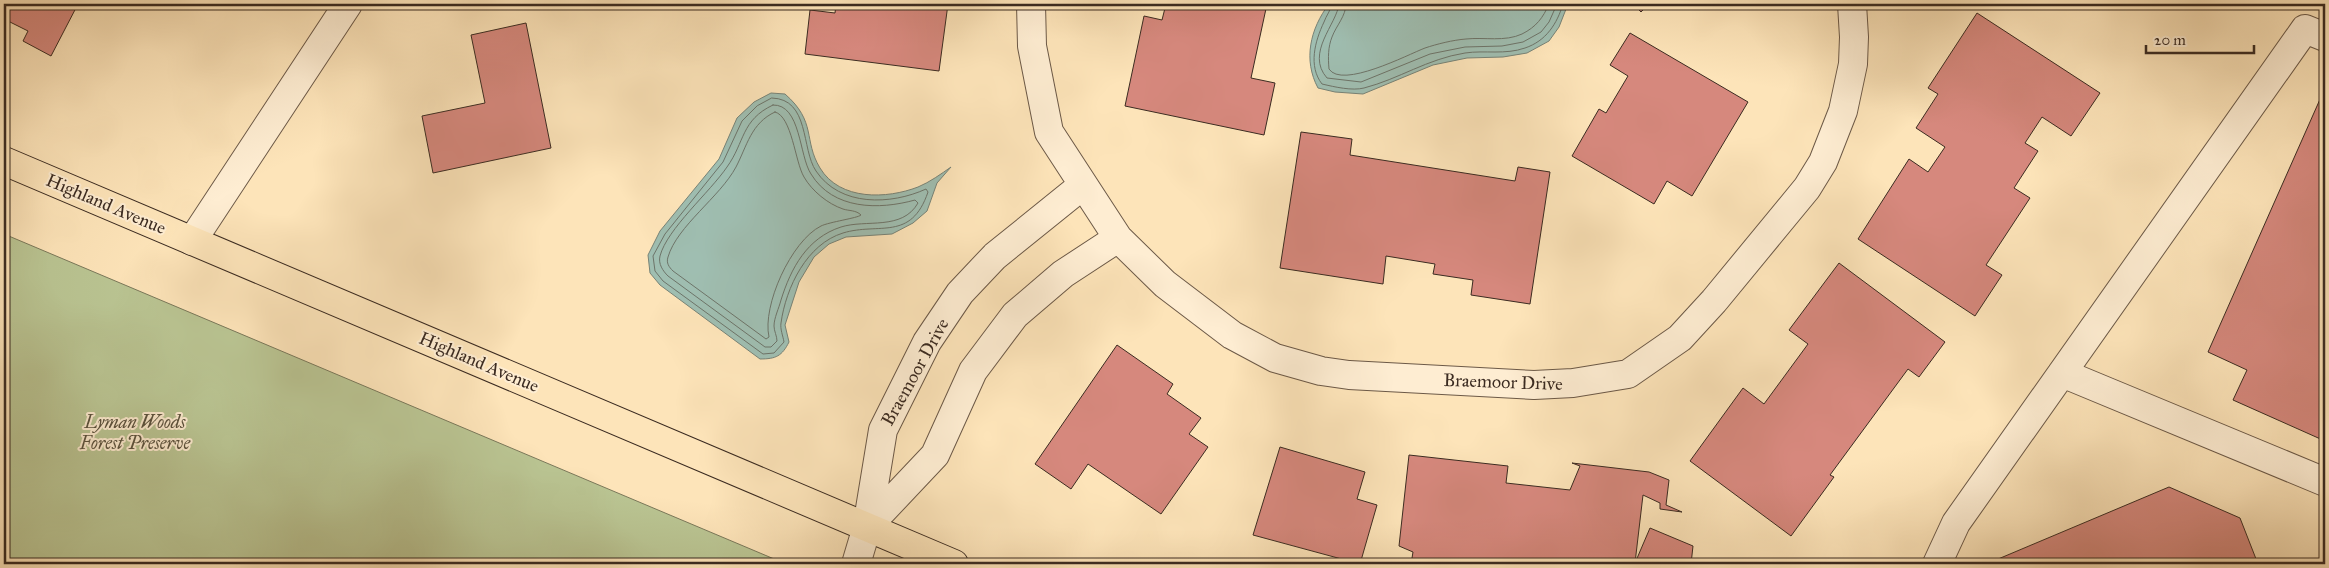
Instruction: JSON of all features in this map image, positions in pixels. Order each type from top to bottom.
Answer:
[{"type":"main road","name":"Highland Avenue","points":[[4,161],[954,564]]},
{"type":"street","points":[[192,241],[348,4]]},
{"type":"street","points":[[1031,4],[1032,46],[1049,132],[1089,193]]},
{"type":"street","name":"Braemoor Drive","points":[[856,564],[867,527],[883,430],[927,342],[960,293],[995,256],[1089,193],[1118,238],[1165,284],[1232,335],[1275,358],[1321,371],[1349,375],[1534,385],[1574,383],[1628,374],[1680,338],[1714,301],[1807,188],[1823,162],[1843,111],[1853,64],[1852,4]]},
{"type":"street","points":[[1937,564],[1956,524],[2304,29],[2325,37]]},
{"type":"street","points":[[867,527],[935,455],[973,371],[1015,315],[1063,274],[1118,238]]},
{"type":"street","points":[[2062,373],[2325,482]]},
{"type":"green space","name":"Lyman Woods Forest Preserve","points":[[4,234],[786,564],[4,564]]},
{"type":"water","points":[[1329,4],[1568,4],[1559,27],[1549,41],[1527,53],[1503,57],[1467,58],[1433,65],[1363,94],[1335,92],[1318,88],[1313,77],[1310,56],[1313,34]]},
{"type":"water","points":[[771,93],[785,94],[802,113],[812,149],[820,168],[839,187],[865,194],[892,194],[927,183],[951,167],[937,183],[927,211],[913,223],[892,234],[846,237],[829,244],[814,257],[799,282],[785,325],[789,342],[784,351],[778,356],[760,359],[660,285],[650,273],[648,255],[660,231],[719,159],[737,118],[754,102]]},
{"type":"building","points":[[4,4],[78,4],[51,56],[23,41],[28,31],[4,19]]},
{"type":"building","points":[[836,4],[948,4],[939,71],[805,54],[810,10],[835,13]]},
{"type":"building","points":[[1166,4],[1267,4],[1251,78],[1275,83],[1264,135],[1125,106],[1144,16],[1162,20]]},
{"type":"building","points":[[1633,4],[1649,4],[1641,12]]},
{"type":"building","points":[[1977,13],[2100,93],[2071,136],[2042,117],[2025,143],[2038,151],[2014,188],[2030,198],[1986,265],[2002,275],[1975,316],[1858,239],[1909,159],[1928,172],[1945,147],[1916,128],[1938,94],[1928,88]]},
{"type":"building","points":[[526,23],[551,148],[433,173],[422,116],[485,103],[471,35]]},
{"type":"building","points":[[1630,33],[1748,102],[1692,196],[1667,181],[1654,204],[1572,156],[1599,109],[1606,113],[1628,76],[1610,65]]},
{"type":"building","points":[[2325,88],[2325,441],[2233,400],[2247,370],[2208,352]]},
{"type":"building","points":[[1301,132],[1352,139],[1350,155],[1515,181],[1518,167],[1550,172],[1530,304],[1471,295],[1473,280],[1433,274],[1435,264],[1386,256],[1383,284],[1280,268]]},
{"type":"building","points":[[1839,263],[1945,342],[1919,377],[1908,369],[1830,475],[1834,477],[1791,536],[1690,461],[1743,388],[1764,404],[1808,344],[1789,330]]},
{"type":"building","points":[[1117,345],[1173,384],[1167,394],[1201,418],[1189,434],[1208,447],[1161,514],[1088,464],[1071,489],[1035,464]]},
{"type":"building","points":[[1280,447],[1365,472],[1357,499],[1377,505],[1360,564],[1253,535]]},
{"type":"building","points":[[1409,455],[1508,466],[1506,483],[1570,490],[1580,466],[1572,463],[1649,472],[1669,480],[1666,505],[1682,512],[1660,509],[1660,503],[1643,495],[1635,563],[1650,528],[1693,546],[1691,564],[1411,564],[1413,552],[1399,546]]},
{"type":"building","points":[[2169,487],[2240,518],[2258,564],[1990,564],[1991,562]]}]
